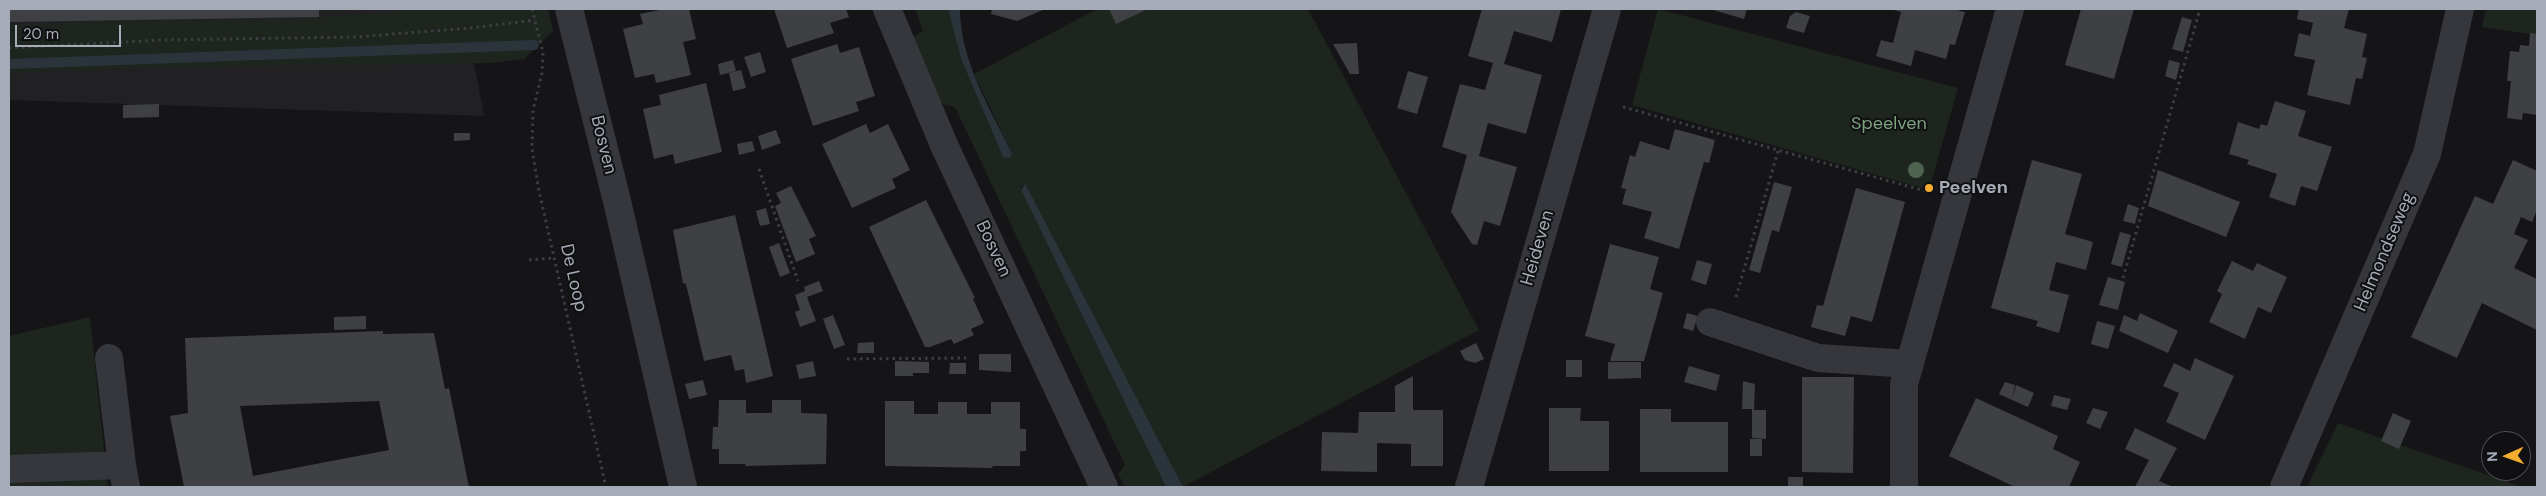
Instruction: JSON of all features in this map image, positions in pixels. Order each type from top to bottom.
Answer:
[{"type":"street","name":"Bosven","points":[[569,9],[617,201],[683,487]]},
{"type":"street","name":"Bosven","points":[[887,9],[944,145],[1104,487]]},
{"type":"street","name":"Heideven","points":[[1469,487],[1607,9]]},
{"type":"street","points":[[1904,487],[1904,384],[2010,9]]},
{"type":"street","name":"Helmondseweg","points":[[2284,487],[2427,154],[2460,9]]},
{"type":"street","points":[[1718,325],[1818,358],[1910,364]]},
{"type":"street","points":[[9,469],[124,476],[109,358]]},
{"type":"path","name":"De Loop","points":[[532,9],[543,52],[542,73],[533,110],[532,149],[606,487]]},
{"type":"path","points":[[2123,278],[2200,9]]},
{"type":"path","points":[[9,48],[162,40],[355,37],[471,28],[534,20]]},
{"type":"path","points":[[1622,107],[1957,200]]},
{"type":"path","points":[[1718,325],[1778,151]]},
{"type":"path","points":[[759,169],[798,281]]},
{"type":"path","points":[[529,260],[555,258]]},
{"type":"path","points":[[847,359],[966,358]]},
{"type":"shaded area","points":[[9,9],[464,9],[484,116],[9,100]]},
{"type":"shaded area","points":[[948,9],[960,9],[961,28],[971,65],[986,102],[1012,153],[1010,158],[1003,157],[961,59]]},
{"type":"shaded area","points":[[1026,185],[1183,487],[1166,487],[1021,190]]},
{"type":"green space","points":[[403,9],[548,9],[553,31],[524,59],[491,63],[178,67],[9,73],[9,24],[314,18],[403,11]]},
{"type":"green space","points":[[915,9],[948,9],[961,59],[1003,157],[1012,153],[974,74],[1097,9],[1308,9],[1479,330],[1183,487],[1026,185],[1021,186],[1021,190],[1166,487],[1125,487],[1118,474],[1125,465],[955,107],[939,103],[912,37],[923,31]]},
{"type":"green space","name":"Speelven","points":[[1658,9],[1958,88],[1929,190],[1632,105]]},
{"type":"green space","points":[[2486,9],[2537,9],[2537,35],[2482,27]]},
{"type":"green space","points":[[90,317],[108,487],[9,487],[9,336]]},
{"type":"green space","points":[[2338,423],[2481,473],[2481,481],[2505,481],[2522,487],[2307,487]]},
{"type":"building","points":[[9,9],[319,9],[319,17],[9,22]]},
{"type":"building","points":[[664,9],[689,9],[696,39],[683,42],[691,75],[656,83],[654,74],[635,78],[623,29],[643,24],[640,14]]},
{"type":"building","points":[[774,9],[846,9],[849,17],[830,23],[834,33],[787,48]]},
{"type":"building","points":[[992,9],[1045,9],[1017,21],[991,14]]},
{"type":"building","points":[[1109,9],[1148,9],[1116,24]]},
{"type":"building","points":[[1482,9],[1561,9],[1552,42],[1514,31],[1504,64],[1542,75],[1526,134],[1488,123],[1479,156],[1517,167],[1500,226],[1484,221],[1477,245],[1472,244],[1451,212],[1467,155],[1442,147],[1460,84],[1485,90],[1493,63],[1468,56]]},
{"type":"building","points":[[1710,9],[1747,9],[1744,19]]},
{"type":"building","points":[[1890,9],[1960,9],[1959,11],[1965,12],[1955,45],[1950,44],[1946,59],[1915,50],[1911,66],[1876,56],[1881,40],[1893,43],[1901,12]]},
{"type":"building","points":[[2081,9],[2134,9],[2114,79],[2065,65]]},
{"type":"building","points":[[2299,9],[2349,9],[2344,28],[2367,34],[2362,57],[2367,58],[2362,79],[2356,78],[2350,105],[2307,95],[2315,60],[2294,56],[2299,33],[2310,36],[2313,23],[2297,19]]},
{"type":"building","points":[[1796,12],[1810,16],[1804,33],[1786,28],[1790,16]]},
{"type":"building","points":[[2182,17],[2192,20],[2183,52],[2172,49]]},
{"type":"building","points":[[2530,33],[2537,34],[2537,115],[2523,113],[2522,120],[2507,118],[2511,81],[2507,81],[2510,51],[2519,52],[2520,45],[2529,46]]},
{"type":"building","points":[[1357,43],[1359,74],[1350,74],[1333,44]]},
{"type":"building","points":[[837,44],[840,53],[859,47],[875,96],[856,102],[859,111],[813,126],[791,59]]},
{"type":"building","points":[[760,52],[766,72],[751,77],[744,57]]},
{"type":"building","points":[[733,60],[736,71],[720,75],[718,64]]},
{"type":"building","points":[[2169,60],[2180,63],[2176,80],[2165,76]]},
{"type":"building","points":[[741,70],[746,88],[733,91],[729,73]]},
{"type":"building","points":[[1408,71],[1428,77],[1417,114],[1397,108]]},
{"type":"building","points":[[706,83],[722,152],[675,164],[673,154],[654,159],[643,109],[661,105],[659,95]]},
{"type":"building","points":[[2275,101],[2306,111],[2298,136],[2332,147],[2317,191],[2301,186],[2295,206],[2269,197],[2277,174],[2247,164],[2249,160],[2229,154],[2238,122],[2259,129],[2261,124],[2267,126]]},
{"type":"building","points":[[159,104],[159,117],[123,118],[123,105]]},
{"type":"building","points":[[866,124],[870,133],[888,124],[910,170],[892,179],[896,188],[852,208],[822,144]]},
{"type":"building","points":[[1675,129],[1715,140],[1709,163],[1704,162],[1679,249],[1644,238],[1652,212],[1622,204],[1626,189],[1621,188],[1630,155],[1635,157],[1640,141],[1669,150]]},
{"type":"building","points":[[776,130],[781,143],[762,150],[758,136]]},
{"type":"building","points":[[454,133],[470,133],[470,140],[454,141]]},
{"type":"building","points":[[752,141],[755,151],[739,155],[737,144]]},
{"type":"building","points":[[2032,160],[2082,174],[2065,234],[2093,242],[2086,270],[2056,262],[2049,290],[2069,295],[2059,333],[2036,326],[2038,321],[1991,308]]},
{"type":"building","points":[[2513,160],[2537,171],[2537,210],[2532,222],[2521,217],[2514,234],[2528,240],[2514,268],[2537,279],[2537,330],[2482,303],[2457,358],[2411,337],[2475,196],[2493,204]]},
{"type":"building","points":[[2158,170],[2240,202],[2226,237],[2148,206]]},
{"type":"building","points":[[1774,182],[1792,187],[1779,232],[1772,230],[1760,273],[1749,270]]},
{"type":"building","points":[[791,186],[816,236],[809,239],[815,254],[796,262],[775,206],[781,203],[776,193]]},
{"type":"building","points":[[1856,188],[1905,202],[1872,322],[1851,316],[1845,336],[1811,327],[1817,305],[1823,306]]},
{"type":"building","points":[[926,200],[975,298],[973,299],[984,323],[971,329],[974,335],[954,344],[951,339],[930,347],[925,347],[869,227]]},
{"type":"building","points":[[2128,204],[2139,208],[2135,224],[2123,221]]},
{"type":"building","points":[[766,208],[770,224],[760,226],[756,211]]},
{"type":"building","points":[[735,215],[773,376],[746,383],[744,369],[735,371],[731,355],[704,361],[686,284],[683,283],[673,230]]},
{"type":"building","points":[[2120,232],[2131,235],[2122,267],[2111,264]]},
{"type":"building","points":[[779,243],[790,273],[780,277],[769,247]]},
{"type":"building","points":[[1610,244],[1659,257],[1650,289],[1663,293],[1644,361],[1610,361],[1615,344],[1585,336]]},
{"type":"building","points":[[1697,260],[1712,264],[1706,285],[1691,280]]},
{"type":"building","points":[[2232,261],[2253,271],[2257,263],[2287,277],[2271,313],[2258,307],[2245,339],[2209,322],[2222,294],[2217,291]]},
{"type":"building","points":[[2108,277],[2125,282],[2118,310],[2099,305]]},
{"type":"building","points":[[819,281],[823,291],[807,297],[816,321],[800,327],[795,312],[800,310],[795,295],[805,291],[804,287]]},
{"type":"building","points":[[1687,313],[1698,316],[1693,331],[1683,328]]},
{"type":"building","points":[[2140,313],[2178,331],[2168,353],[2119,331],[2124,315],[2137,321]]},
{"type":"building","points":[[833,315],[845,345],[834,349],[823,319]]},
{"type":"building","points":[[366,316],[366,329],[334,330],[334,317]]},
{"type":"building","points":[[2097,321],[2115,326],[2108,349],[2091,344]]},
{"type":"building","points":[[383,331],[383,334],[434,333],[445,389],[449,388],[469,487],[184,487],[170,416],[188,413],[185,338]],"holes":[[[379,401],[389,450],[253,476],[240,406]]]},
{"type":"building","points":[[874,342],[874,353],[857,353],[858,343]]},
{"type":"building","points":[[1476,343],[1484,359],[1475,363],[1465,360],[1460,351]]},
{"type":"building","points":[[979,354],[1011,354],[1011,372],[979,370]]},
{"type":"building","points":[[2195,358],[2234,376],[2205,440],[2166,422],[2179,393],[2163,386],[2174,363],[2190,371]]},
{"type":"building","points":[[1566,360],[1582,360],[1582,377],[1566,377]]},
{"type":"building","points":[[813,361],[816,376],[799,379],[796,365]]},
{"type":"building","points":[[895,361],[929,362],[929,373],[913,373],[913,376],[895,376]]},
{"type":"building","points":[[1608,362],[1641,362],[1641,378],[1608,379]]},
{"type":"building","points":[[950,363],[966,363],[966,374],[949,374]]},
{"type":"building","points":[[1689,366],[1720,375],[1716,391],[1684,382]]},
{"type":"building","points":[[1413,376],[1413,410],[1443,410],[1443,466],[1411,466],[1411,444],[1377,443],[1377,472],[1321,471],[1322,432],[1358,433],[1359,412],[1395,412],[1395,386]]},
{"type":"building","points":[[1802,377],[1854,377],[1853,473],[1802,472]]},
{"type":"building","points":[[703,380],[707,395],[689,399],[685,384]]},
{"type":"building","points":[[1743,381],[1755,384],[1754,410],[1766,410],[1766,439],[1752,438],[1752,409],[1742,409]]},
{"type":"building","points":[[2005,382],[2015,385],[2012,400],[1999,394]]},
{"type":"building","points":[[2016,385],[2034,393],[2028,407],[2012,400]]},
{"type":"building","points":[[2054,395],[2071,399],[2067,410],[2051,406]]},
{"type":"building","points":[[1976,398],[2058,436],[2053,449],[2080,462],[2069,487],[2015,487],[1949,456]]},
{"type":"building","points":[[719,400],[746,400],[746,413],[772,413],[772,400],[801,400],[801,413],[827,414],[826,464],[746,466],[745,464],[719,464],[719,449],[712,449],[713,427],[718,427]]},
{"type":"building","points":[[885,401],[914,401],[914,414],[938,414],[938,402],[967,402],[967,414],[991,414],[991,402],[1020,402],[1020,429],[1026,429],[1026,451],[1020,451],[1020,466],[993,466],[992,468],[885,466]]},
{"type":"building","points":[[1549,408],[1581,408],[1580,421],[1609,421],[1609,471],[1549,471]]},
{"type":"building","points":[[2093,408],[2108,412],[2100,429],[2086,423]]},
{"type":"building","points":[[1640,409],[1671,409],[1671,422],[1728,422],[1728,472],[1640,472]]},
{"type":"building","points":[[2393,413],[2411,421],[2399,449],[2381,441]]},
{"type":"building","points":[[2135,428],[2177,448],[2159,481],[2173,487],[2135,487],[2149,460],[2125,449]]},
{"type":"building","points":[[1750,439],[1762,439],[1762,456],[1750,456]]},
{"type":"building","points":[[1788,477],[1803,477],[1803,487],[1788,487]]},
{"type":"waterway","points":[[9,64],[534,45]]},
{"type":"place","name":"Peelven","points":[[1929,188]]}]
